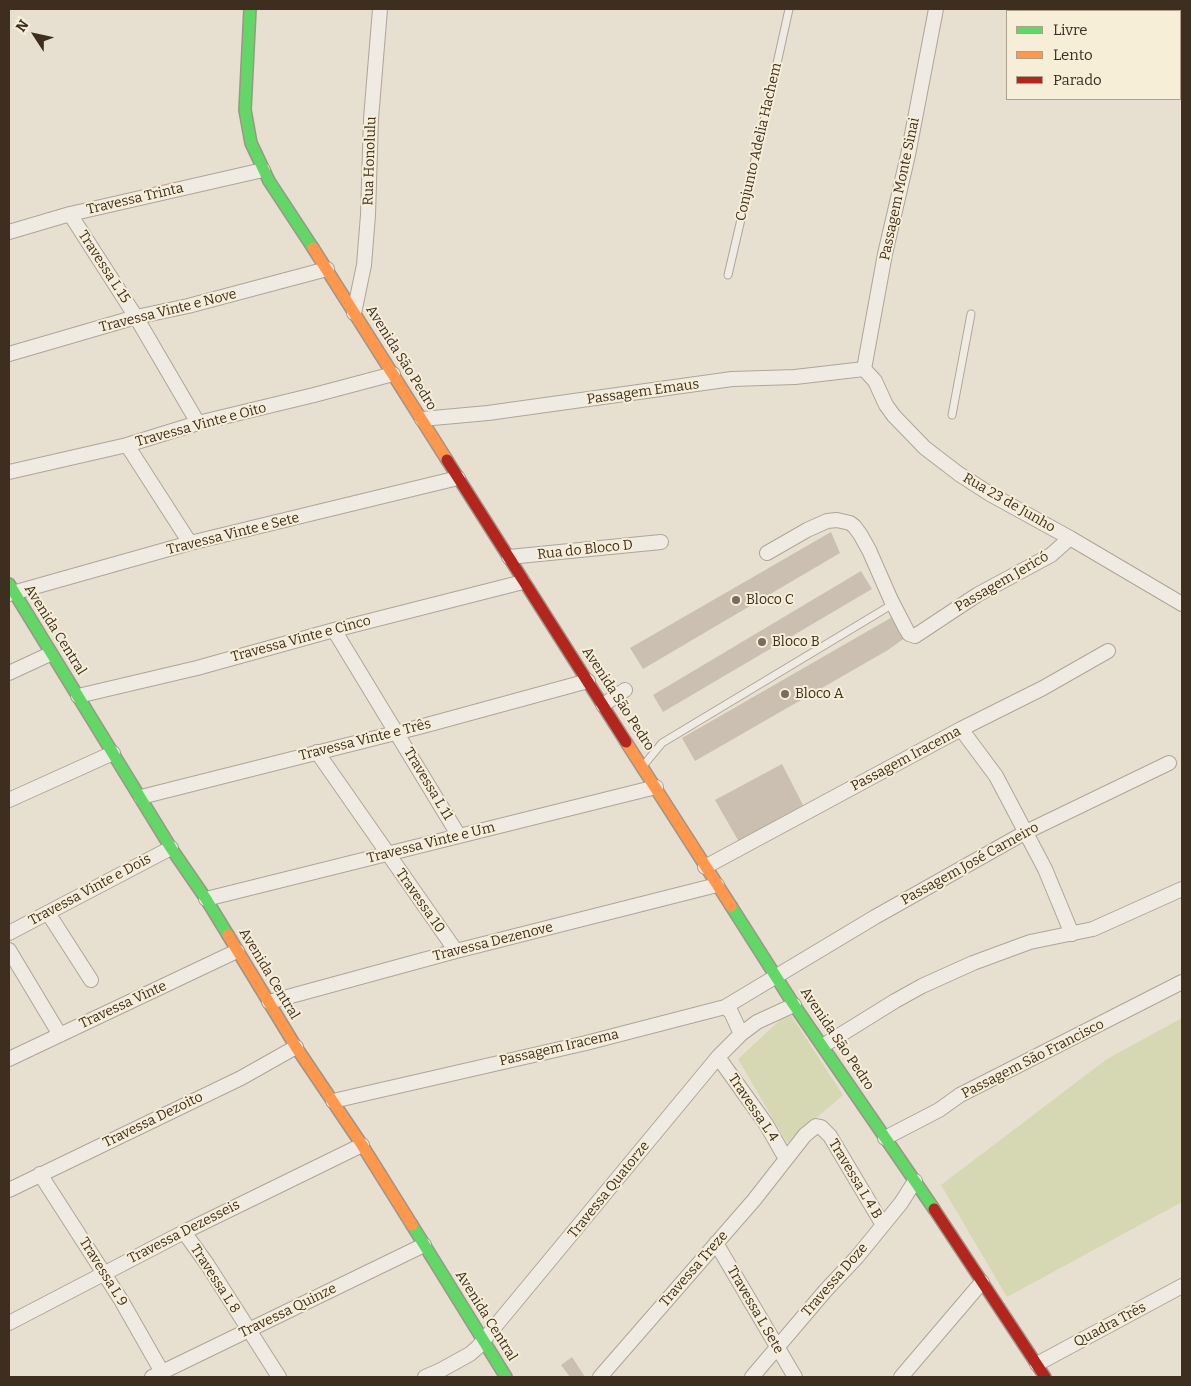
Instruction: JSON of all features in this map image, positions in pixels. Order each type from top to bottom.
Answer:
[{"type":"main road","name":"Avenida São Pedro","points":[[250,9],[246,110],[252,143],[263,170],[643,766],[717,886],[778,977],[794,1005],[916,1181],[1045,1377]]},
{"type":"main road","name":"Avenida Central","points":[[11,591],[171,848],[206,899],[296,1047],[362,1145],[506,1377]]},
{"type":"street","name":"Rua Honolulu","points":[[354,313],[364,265],[368,215],[371,119],[380,9]]},
{"type":"street","name":"Passagem Monte Sinai","points":[[864,368],[885,254],[908,155],[936,9]]},
{"type":"street","name":"Travessa Trinta","points":[[9,232],[70,214],[263,170]]},
{"type":"street","name":"Travessa L 15","points":[[70,214],[136,317],[198,423]]},
{"type":"street","name":"Travessa Vinte e Nove","points":[[9,354],[136,317],[221,298],[327,269]]},
{"type":"street","name":"Passagem Emaus","points":[[422,419],[516,409],[732,379],[795,377],[864,368]]},
{"type":"street","name":"Rua 23 de Junho","points":[[864,368],[875,381],[886,405],[894,416],[925,448],[975,485],[1182,604]]},
{"type":"street","name":"Travessa Vinte e Oito","points":[[9,472],[127,445],[198,423],[314,396],[393,374]]},
{"type":"street","points":[[127,445],[190,543]]},
{"type":"street","name":"Travessa Vinte e Sete","points":[[11,591],[190,543],[458,478]]},
{"type":"street","points":[[767,553],[806,530],[827,521],[838,520],[850,523],[860,534],[869,550],[893,604]]},
{"type":"street","name":"Passagem Jericó","points":[[893,604],[909,634],[918,635],[977,595],[1051,554],[1070,538]]},
{"type":"street","name":"Rua do Bloco D","points":[[509,558],[660,542]]},
{"type":"street","name":"Travessa Vinte e Cinco","points":[[78,696],[197,668],[334,630],[524,582]]},
{"type":"street","name":"Travessa L 11","points":[[334,630],[459,836]]},
{"type":"street","name":"Passagem Iracema","points":[[705,867],[961,729],[1043,688],[1108,651]]},
{"type":"street","points":[[9,673],[50,654]]},
{"type":"street","name":"Travessa Vinte e Três","points":[[141,797],[423,726],[588,681]]},
{"type":"street","points":[[603,706],[625,690]]},
{"type":"street","points":[[961,729],[996,776],[1045,869],[1072,934]]},
{"type":"street","name":"Travessa 10","points":[[317,752],[456,951]]},
{"type":"street","points":[[9,800],[113,753]]},
{"type":"street","name":"Passagem José Carneiro","points":[[778,977],[875,917],[1026,832],[1169,763]]},
{"type":"street","name":"Travessa Vinte e Um","points":[[206,899],[656,787]]},
{"type":"street","name":"Travessa Vinte e Dois","points":[[9,933],[171,848]]},
{"type":"street","name":"Travessa Dezenove","points":[[269,1002],[456,951],[717,886]]},
{"type":"street","points":[[824,1046],[922,986],[974,963],[1030,942],[1094,929],[1182,889]]},
{"type":"street","points":[[48,913],[91,980]]},
{"type":"street","points":[[9,950],[60,1035]]},
{"type":"street","name":"Travessa Vinte","points":[[9,1059],[237,951]]},
{"type":"street","name":"Passagem Iracema","points":[[333,1102],[586,1043],[725,1007],[778,977]]},
{"type":"street","name":"Passagem São Francisco","points":[[885,1138],[939,1110],[960,1095],[1182,982]]},
{"type":"street","name":"Travessa Quatorze","points":[[425,1377],[470,1354],[484,1340],[718,1057],[741,1034],[757,1022],[794,1005]]},
{"type":"street","points":[[725,1007],[731,1012],[741,1034]]},
{"type":"street","name":"Travessa Dezoito","points":[[9,1190],[241,1078],[296,1047]]},
{"type":"street","name":"Travessa L 4","points":[[718,1057],[766,1124],[786,1159]]},
{"type":"street","name":"Travessa L 4 B","points":[[786,1159],[811,1128],[821,1127],[830,1136],[883,1225]]},
{"type":"street","name":"Travessa Dezesseis","points":[[9,1323],[184,1232],[362,1145]]},
{"type":"street","name":"Travessa Treze","points":[[600,1377],[754,1200],[786,1159]]},
{"type":"street","name":"Travessa L 9","points":[[40,1174],[121,1300],[157,1375]]},
{"type":"street","name":"Travessa Doze","points":[[752,1377],[857,1257],[901,1204],[916,1181]]},
{"type":"street","name":"Travessa L 8","points":[[184,1232],[207,1264],[279,1377]]},
{"type":"street","name":"Travessa L Sete","points":[[716,1243],[776,1348],[795,1377]]},
{"type":"street","name":"Travessa Quinze","points":[[157,1375],[424,1245]]},
{"type":"street","points":[[901,1377],[982,1282]]},
{"type":"street","name":"Quadra Três","points":[[1037,1364],[1182,1286]]},
{"type":"lane","name":"Conjunto Adelia Hachem","points":[[728,275],[789,9]]},
{"type":"lane","points":[[952,415],[971,314]]},
{"type":"lane","points":[[643,766],[662,743],[893,604]]},
{"type":"green space","points":[[789,1012],[843,1095],[787,1143],[738,1059]]},
{"type":"green space","points":[[1182,1018],[1182,1202],[1007,1297],[941,1185],[1107,1059]]},
{"type":"building","name":"Bloco C","points":[[831,532],[840,553],[643,669],[630,648]]},
{"type":"building","name":"Bloco B","points":[[861,571],[872,589],[663,712],[653,695]]},
{"type":"building","name":"Bloco A","points":[[894,616],[906,637],[888,650],[695,761],[682,738]]},
{"type":"building","points":[[782,764],[803,805],[739,842],[715,800]]},
{"type":"building","points":[[572,1357],[585,1377],[570,1377],[561,1365]]},
{"type":"traffic: fast","points":[[250,9],[245,110],[251,143],[269,181],[313,248]]},
{"type":"traffic: fast","points":[[9,584],[171,848],[228,935]]},
{"type":"traffic: fast","points":[[731,906],[794,1005],[934,1209]]},
{"type":"traffic: fast","points":[[412,1225],[506,1377]]},
{"type":"traffic: slow","points":[[313,248],[447,460]]},
{"type":"traffic: slow","points":[[626,742],[731,906]]},
{"type":"traffic: slow","points":[[228,935],[296,1047],[362,1145],[412,1225]]},
{"type":"traffic: jam","points":[[447,460],[626,742]]},
{"type":"traffic: jam","points":[[934,1209],[1045,1377]]},
{"type":"place","name":"Bloco C","points":[[736,600]]},
{"type":"place","name":"Bloco B","points":[[762,642]]},
{"type":"place","name":"Bloco A","points":[[785,694]]}]
